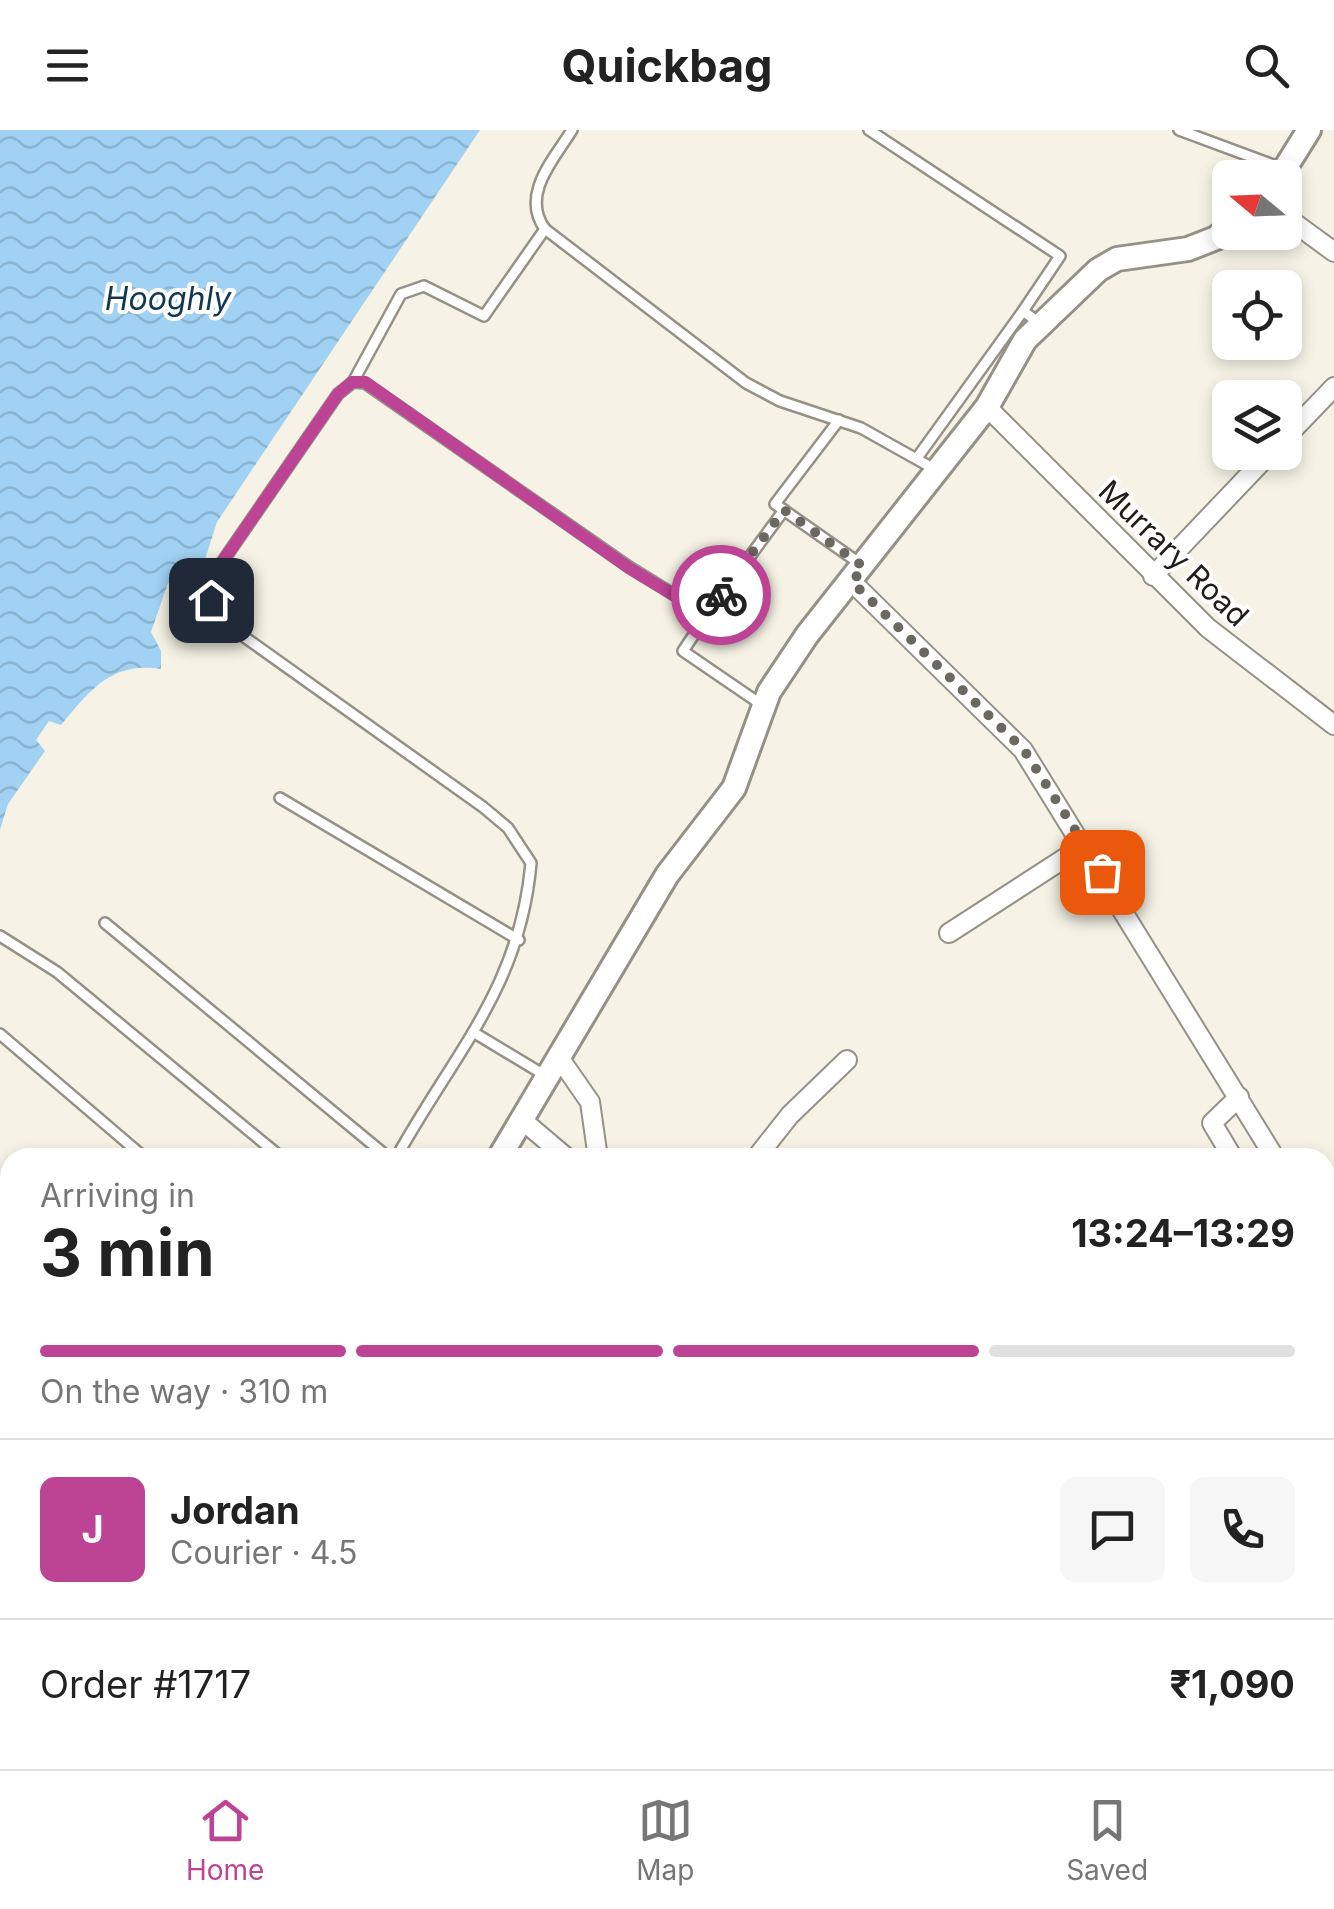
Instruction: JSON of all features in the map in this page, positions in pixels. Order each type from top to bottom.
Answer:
[{"type":"street","points":[[1290,160],[1309,130]]},
{"type":"street","points":[[1302,228],[1334,252]]},
{"type":"street","points":[[505,1148],[667,876],[734,788],[762,706],[808,635],[940,472],[987,406],[1032,318],[1117,259],[1188,249],[1212,240]]},
{"type":"street","points":[[1302,424],[1330,400]]},
{"type":"street","name":"Murrary Road","points":[[987,406],[1153,576],[1229,646],[1334,725]]},
{"type":"street","points":[[1153,576],[1254,470]]},
{"type":"street","points":[[858,574],[1024,750],[1269,1148]]},
{"type":"street","points":[[949,933],[1085,845]]},
{"type":"street","points":[[764,1148],[790,1115],[847,1060]]},
{"type":"street","points":[[552,1066],[590,1102],[597,1148]]},
{"type":"street","points":[[1226,1148],[1212,1122],[1238,1097]]},
{"type":"street","points":[[521,1119],[556,1148]]},
{"type":"lane","points":[[572,130],[536,187],[539,221],[545,228],[746,383],[780,401],[840,420],[940,472]]},
{"type":"lane","points":[[869,130],[1060,256],[1032,318],[916,458]]},
{"type":"lane","points":[[1179,130],[1251,160]]},
{"type":"lane","points":[[399,1148],[499,991],[519,940],[532,863],[508,828],[236,632],[211,600],[214,574],[338,394],[352,382],[401,294],[424,286],[484,316],[545,228]]},
{"type":"lane","points":[[352,382],[365,382],[629,568],[707,615]]},
{"type":"lane","points":[[840,420],[775,504],[858,574]]},
{"type":"lane","points":[[762,706],[683,651],[784,510]]},
{"type":"lane","points":[[280,798],[519,940]]},
{"type":"lane","points":[[105,922],[381,1148]]},
{"type":"lane","points":[[0,936],[86,995],[270,1148]]},
{"type":"lane","points":[[473,1032],[552,1066]]},
{"type":"lane","points":[[0,1034],[132,1148]]},
{"type":"water","name":"Hooghly","points":[[0,130],[480,130],[217,522],[193,597],[168,583],[151,632],[161,651],[161,669],[129,669],[115,674],[92,690],[61,725],[49,721],[36,740],[45,751],[8,804],[0,830]]},
{"type":"way so far","points":[[721,595],[784,510],[864,567],[852,582],[966,688],[1024,750],[1102,872]]},
{"type":"route","points":[[211,600],[214,574],[338,394],[352,382],[365,382],[629,568],[707,615],[721,595]]}]
